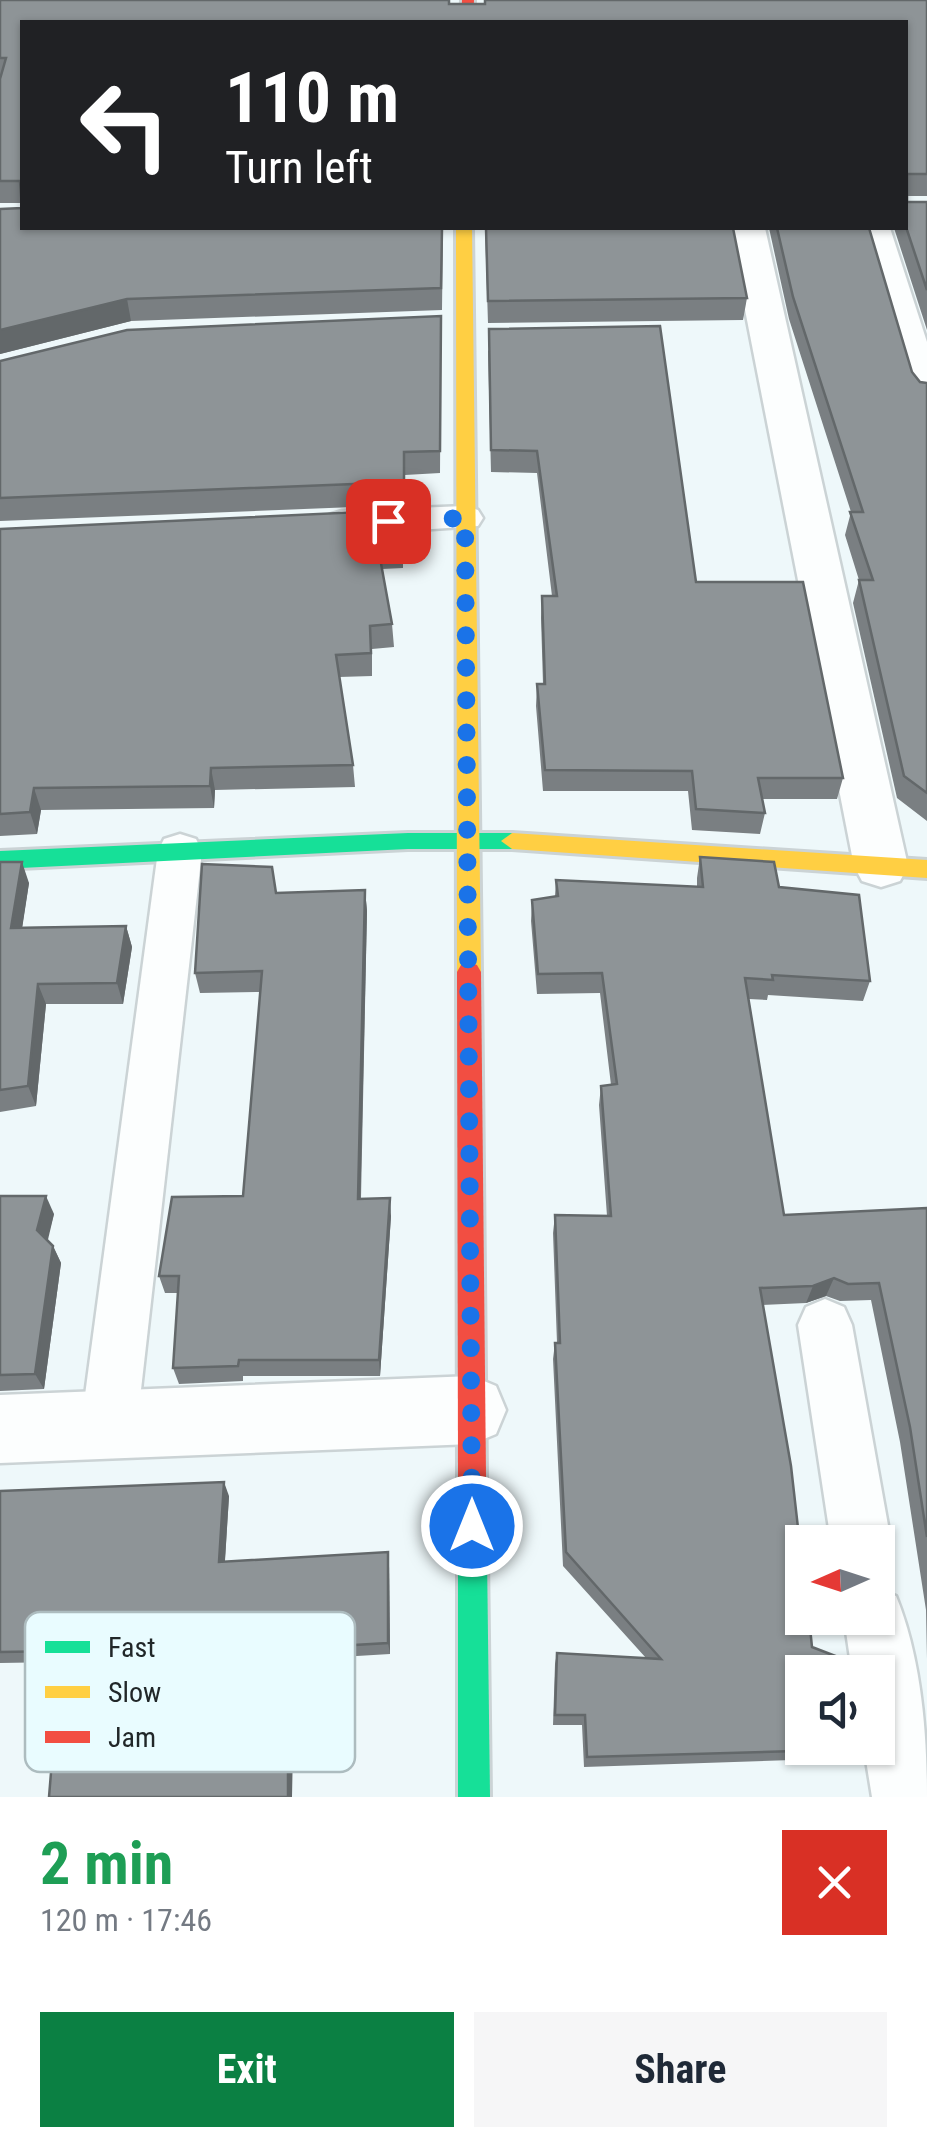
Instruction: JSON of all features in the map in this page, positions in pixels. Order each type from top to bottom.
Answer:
[{"type":"street","points":[[464,230],[474,1797]]},
{"type":"street","points":[[746,230],[881,866]]},
{"type":"street","points":[[0,860],[534,841],[927,870]]},
{"type":"street","points":[[0,1429],[472,1410]]},
{"type":"lane","points":[[876,230],[927,394]]},
{"type":"lane","points":[[310,524],[465,518]]},
{"type":"lane","points":[[110,1425],[180,851]]},
{"type":"lane","points":[[825,1325],[859,1525]]},
{"type":"lane","points":[[877,1635],[904,1797]]},
{"type":"building","points":[[0,0],[449,0],[449,4],[485,4],[485,0],[927,0],[927,174],[908,174],[908,20],[20,20],[20,181],[0,181],[0,79],[6,58],[0,58]]},
{"type":"building","points":[[908,202],[927,202],[927,290],[907,230]]},
{"type":"building","points":[[20,208],[20,230],[442,230],[441,288],[127,299],[0,330],[0,209]]},
{"type":"building","points":[[486,230],[733,230],[747,298],[488,301]]},
{"type":"building","points":[[777,230],[870,230],[912,372],[920,382],[927,383],[927,793],[904,776],[859,580],[873,580],[850,512],[863,512],[793,297]]},
{"type":"building","points":[[441,316],[440,451],[404,452],[404,482],[0,498],[0,361],[127,330]]},
{"type":"building","points":[[660,326],[696,582],[803,582],[843,778],[758,778],[765,813],[696,809],[692,771],[545,770],[537,684],[545,684],[542,596],[557,596],[537,451],[491,450],[489,329]]},
{"type":"building","points":[[403,510],[402,546],[378,547],[392,624],[370,626],[371,653],[336,655],[353,765],[211,768],[210,786],[34,788],[30,812],[0,814],[0,529]]},
{"type":"building","points":[[700,857],[774,862],[779,887],[859,895],[870,981],[772,975],[773,980],[745,978],[784,1215],[927,1208],[927,1537],[910,1427],[879,1283],[848,1284],[834,1278],[813,1286],[760,1288],[798,1525],[785,1525],[785,1635],[811,1635],[812,1647],[833,1655],[785,1655],[785,1751],[587,1757],[585,1715],[555,1715],[557,1653],[661,1659],[566,1552],[555,1343],[560,1343],[555,1215],[611,1216],[601,1086],[617,1084],[602,973],[538,974],[532,900],[558,896],[556,880],[703,887]]},
{"type":"building","points":[[0,862],[22,862],[11,928],[126,926],[117,983],[38,984],[28,1086],[0,1090]]},
{"type":"building","points":[[202,864],[272,867],[276,893],[365,890],[358,1199],[390,1198],[379,1360],[239,1360],[238,1366],[173,1368],[179,1276],[159,1276],[172,1197],[243,1196],[262,971],[195,973]]},
{"type":"building","points":[[0,1196],[46,1196],[37,1230],[53,1246],[35,1374],[0,1375]]},
{"type":"building","points":[[224,1482],[219,1562],[388,1552],[388,1643],[355,1645],[355,1612],[25,1612],[25,1652],[0,1652],[0,1491]]},
{"type":"building","points":[[51,1772],[288,1772],[288,1797],[49,1797]]},
{"type":"traffic: fast","points":[[0,860],[408,841],[512,841]]},
{"type":"traffic: fast","points":[[472,1476],[474,1797]]},
{"type":"traffic: slow","points":[[464,230],[469,972]]},
{"type":"traffic: slow","points":[[512,841],[927,869]]},
{"type":"traffic: jam","points":[[467,20],[468,0]]},
{"type":"traffic: jam","points":[[469,972],[472,1476]]},
{"type":"route","points":[[388,521],[465,518],[472,1526]]}]
